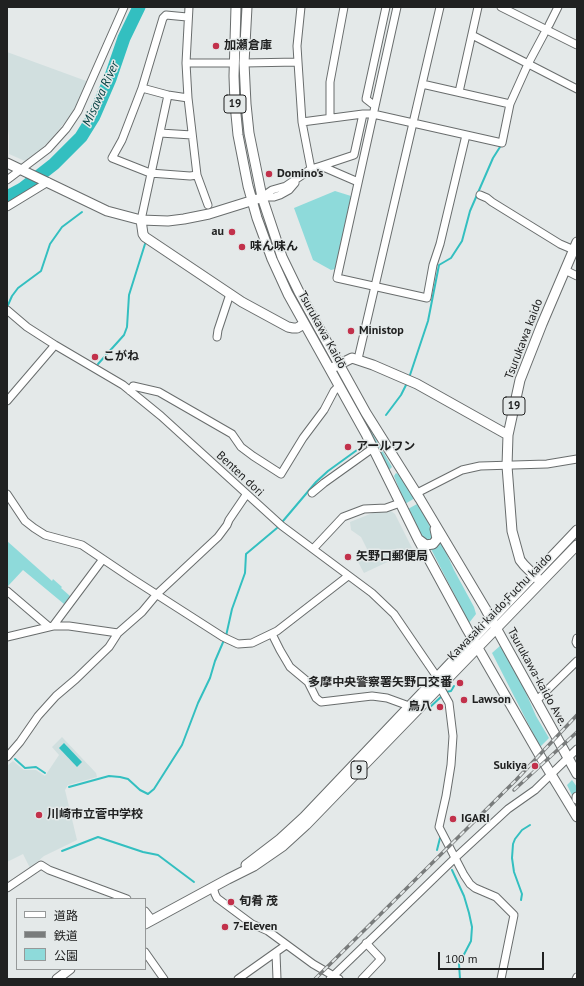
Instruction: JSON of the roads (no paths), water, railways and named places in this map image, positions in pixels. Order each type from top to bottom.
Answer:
[{"type":"main road","name":"Tsurukawa Kaidō","points":[[236,7],[233,63],[238,135],[259,225],[288,294],[373,448],[418,539],[473,639]]},
{"type":"main road","name":"Tsurukawa Kaidō","points":[[247,7],[244,63],[249,133],[262,197],[285,262],[299,292],[366,413],[417,493],[491,620]]},
{"type":"main road","points":[[7,162],[107,211],[141,220],[161,221],[184,219],[209,214],[262,197]]},
{"type":"main road","points":[[141,220],[143,234],[145,237],[230,294],[288,326],[293,328],[304,324]]},
{"type":"main road","name":"Tsurukawa kaido","points":[[537,579],[520,560],[512,531],[506,466],[508,435],[520,380],[575,246]]},
{"type":"main road","points":[[330,369],[349,359],[358,359],[417,384],[508,435]]},
{"type":"main road","points":[[400,503],[391,474],[394,470],[404,473]]},
{"type":"main road","points":[[418,539],[426,545],[430,545],[435,542],[437,537],[422,502]]},
{"type":"main road","name":"9","points":[[473,639],[491,620],[537,579],[577,530]]},
{"type":"main road","name":"Kawasaki kaido;Fuchu kaido","points":[[149,922],[254,866],[283,846],[443,692],[478,648],[497,629],[537,579],[577,545]]},
{"type":"main road","name":"19","points":[[491,620],[497,629]]},
{"type":"main road","name":"Tsurukawa-kaido Ave.","points":[[497,629],[568,758]]},
{"type":"main road","name":"Kawasaki kaido;Fuchu kaido","points":[[437,677],[473,639]]},
{"type":"main road","name":"19","points":[[473,639],[577,817]]},
{"type":"main road","name":"9","points":[[228,879],[292,830],[437,677]]},
{"type":"main road","name":"19","points":[[568,758],[577,774]]},
{"type":"main road","points":[[57,979],[69,970]]},
{"type":"street","points":[[7,180],[24,171],[48,149],[66,129],[78,110],[124,7]]},
{"type":"street","points":[[189,7],[187,17],[186,63],[188,98],[197,175],[208,205]]},
{"type":"street","points":[[301,7],[297,46],[302,122],[311,169]]},
{"type":"street","points":[[330,118],[330,82],[344,7]]},
{"type":"street","points":[[375,106],[366,99],[387,7],[397,8],[337,278],[427,298],[466,135]]},
{"type":"street","points":[[358,359],[440,7]]},
{"type":"street","points":[[458,92],[478,7]]},
{"type":"street","points":[[500,7],[577,45]]},
{"type":"street","points":[[549,25],[558,7]]},
{"type":"street","points":[[187,17],[166,15],[162,18],[142,88],[122,140],[112,158],[150,173],[190,176],[197,175]]},
{"type":"street","points":[[302,122],[373,114],[502,143],[510,104],[528,64],[544,34]]},
{"type":"street","points":[[472,35],[577,89]]},
{"type":"street","points":[[244,63],[298,62]]},
{"type":"street","points":[[186,63],[233,63]]},
{"type":"street","points":[[422,84],[510,104]]},
{"type":"street","points":[[142,88],[168,95],[188,98]]},
{"type":"street","points":[[141,220],[168,95]]},
{"type":"street","points":[[262,197],[274,197],[280,195],[289,190],[300,177],[311,169],[354,155],[363,114]]},
{"type":"street","points":[[160,133],[192,135]]},
{"type":"street","points":[[321,166],[358,182]]},
{"type":"street","points":[[7,207],[47,182]]},
{"type":"street","points":[[480,195],[560,244],[575,246]]},
{"type":"street","points":[[565,270],[577,276]]},
{"type":"street","points":[[217,337],[230,294]]},
{"type":"street","name":"Benten dori","points":[[7,310],[55,345],[123,385],[166,421],[282,526],[372,593],[394,614],[437,677]]},
{"type":"street","points":[[7,401],[55,345]]},
{"type":"street","points":[[130,391],[133,386],[159,392],[232,434],[242,447],[253,456],[282,474],[303,438],[324,410],[334,391],[339,386]]},
{"type":"street","points":[[312,493],[324,482],[373,448]]},
{"type":"street","points":[[417,493],[462,470],[480,466],[547,464],[577,459]]},
{"type":"street","points":[[7,494],[25,521],[34,528],[46,535],[82,545],[225,638],[238,644],[252,643],[272,634],[348,576]]},
{"type":"street","points":[[7,757],[20,742],[38,716],[56,696],[109,647],[118,633],[142,612],[157,594],[218,537],[246,495]]},
{"type":"street","points":[[313,549],[343,517],[364,509],[386,508],[400,503]]},
{"type":"street","points":[[51,626],[103,559]]},
{"type":"street","points":[[7,591],[51,626]]},
{"type":"street","points":[[7,636],[51,626],[69,626],[118,633]]},
{"type":"street","points":[[272,634],[290,667],[308,682],[316,698],[321,702],[376,696],[387,698],[409,706]]},
{"type":"street","points":[[577,638],[577,644]]},
{"type":"street","points":[[536,701],[577,661]]},
{"type":"street","points":[[443,692],[449,703],[453,736],[451,765],[439,827],[470,884],[475,888],[496,897],[514,915],[501,979]]},
{"type":"street","points":[[213,887],[214,894],[217,898],[252,924],[268,931],[334,978],[366,943],[456,858],[508,809],[521,801],[552,775],[577,749]]},
{"type":"street","points":[[7,888],[41,866],[48,870],[124,898]]},
{"type":"street","points":[[362,979],[381,959],[366,943]]},
{"type":"street","points":[[238,979],[286,945]]},
{"type":"street","points":[[276,952],[277,979]]},
{"type":"street","points":[[146,953],[164,979]]},
{"type":"waterway","name":"Misawa River","points":[[7,197],[22,189],[54,164],[81,137],[94,116],[110,79],[124,38],[139,7]]},
{"type":"waterway","points":[[410,375],[428,321],[439,265],[451,258],[462,241],[470,211],[493,158],[500,147]]},
{"type":"waterway","points":[[8,305],[18,288],[41,271],[50,244],[62,227],[82,212]]},
{"type":"waterway","points":[[98,364],[124,335],[127,327],[129,295],[145,244]]},
{"type":"waterway","points":[[386,415],[401,395],[406,385]]},
{"type":"waterway","points":[[283,521],[316,482],[328,471],[357,450]]},
{"type":"waterway","points":[[226,636],[232,609],[245,573],[246,554],[277,528]]},
{"type":"waterway","points":[[69,787],[109,776],[128,779],[140,790],[148,794],[154,789],[182,745],[224,640]]},
{"type":"waterway","points":[[446,692],[451,691],[454,686]]},
{"type":"waterway","points":[[428,709],[443,695]]},
{"type":"waterway","points":[[15,759],[25,768],[36,767],[45,773]]},
{"type":"waterway","points":[[521,900],[522,894],[514,872],[512,858],[513,844],[522,830],[530,825]]},
{"type":"waterway","points":[[62,851],[98,837],[143,852],[158,855],[194,882]]},
{"type":"waterway","points":[[437,850],[440,838]]},
{"type":"waterway","points":[[452,870],[464,896],[472,927],[471,941],[459,964],[460,979]]},
{"type":"railway","points":[[315,979],[516,780],[577,715]]},
{"type":"railway","points":[[514,790],[577,732]]},
{"type":"place","name":"加瀬倉庫","points":[[216,46]]},
{"type":"place","name":"Domino's","points":[[269,174]]},
{"type":"place","name":"au","points":[[232,232]]},
{"type":"place","name":"味ん味ん","points":[[242,247]]},
{"type":"place","name":"Ministop","points":[[351,331]]},
{"type":"place","name":"こがね","points":[[95,357]]},
{"type":"place","name":"アールワン","points":[[348,447]]},
{"type":"place","name":"矢野口郵便局","points":[[348,557]]},
{"type":"place","name":"多摩中央警察署矢野口交番","points":[[460,683]]},
{"type":"place","name":"Lawson","points":[[464,700]]},
{"type":"place","name":"鳥八","points":[[440,707]]},
{"type":"place","name":"Sukiya","points":[[535,766]]},
{"type":"place","name":"川崎市立菅中学校","points":[[39,815]]},
{"type":"place","name":"IGARI","points":[[453,819]]},
{"type":"place","name":"旬肴 茂","points":[[231,902]]},
{"type":"place","name":"7-Eleven","points":[[225,927]]}]
